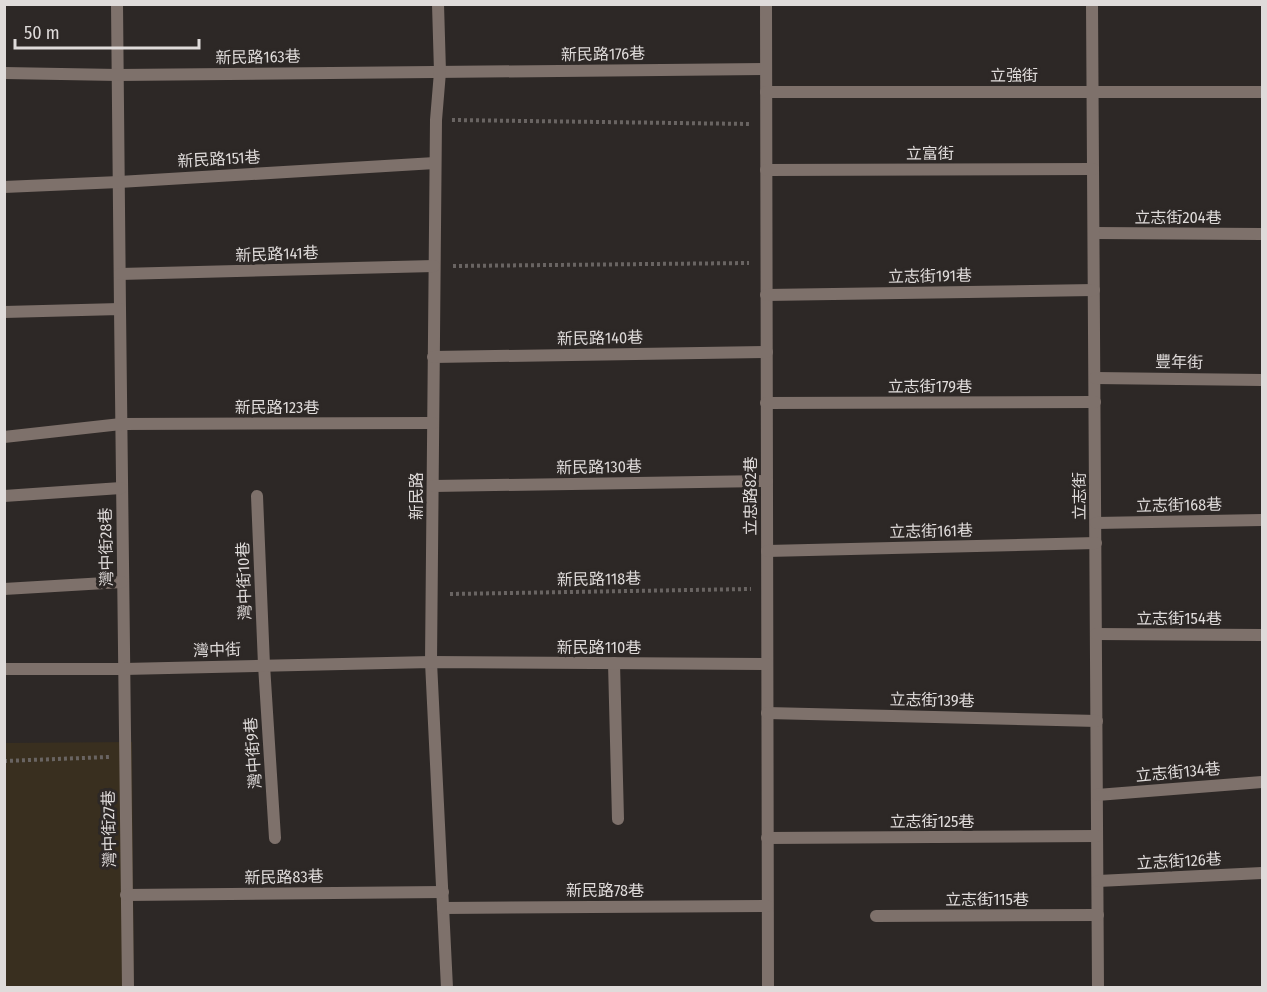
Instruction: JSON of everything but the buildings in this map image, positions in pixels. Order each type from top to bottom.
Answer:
[{"type":"street","name":"灣中街28巷","points":[[117,4],[124,669]]},
{"type":"street","name":"新民路","points":[[438,4],[441,72],[436,120],[435,163],[431,662],[447,987]]},
{"type":"street","name":"立忠路82巷","points":[[766,4],[768,987]]},
{"type":"street","name":"立志街","points":[[1092,4],[1098,987]]},
{"type":"street","name":"新民路176巷","points":[[441,72],[766,69]]},
{"type":"street","name":"新民路163巷","points":[[4,74],[441,72]]},
{"type":"street","name":"立強街","points":[[766,92],[1263,92]]},
{"type":"street","name":"新民路151巷","points":[[4,187],[435,163]]},
{"type":"street","name":"立富街","points":[[766,170],[1093,169]]},
{"type":"street","name":"立志街204巷","points":[[1094,233],[1263,234]]},
{"type":"street","name":"新民路141巷","points":[[120,274],[434,266]]},
{"type":"street","name":"立志街191巷","points":[[766,295],[1094,290]]},
{"type":"street","points":[[4,312],[120,309]]},
{"type":"street","name":"新民路140巷","points":[[434,357],[766,352]]},
{"type":"street","name":"豐年街","points":[[1095,378],[1263,380]]},
{"type":"street","name":"立志街179巷","points":[[766,403],[1095,402]]},
{"type":"street","name":"新民路123巷","points":[[4,437],[121,423],[433,423]]},
{"type":"street","name":"新民路130巷","points":[[433,486],[767,481]]},
{"type":"street","points":[[4,496],[122,488]]},
{"type":"street","name":"灣中街10巷","points":[[257,496],[264,665]]},
{"type":"street","name":"立志街168巷","points":[[1096,523],[1263,520]]},
{"type":"street","name":"立志街161巷","points":[[767,551],[1096,543]]},
{"type":"street","points":[[4,589],[122,582]]},
{"type":"street","name":"立志街154巷","points":[[1096,634],[1263,635]]},
{"type":"street","name":"灣中街","points":[[4,669],[124,669],[431,662]]},
{"type":"street","name":"新民路110巷","points":[[431,662],[767,664]]},
{"type":"street","points":[[614,663],[618,819]]},
{"type":"street","name":"灣中街9巷","points":[[264,665],[275,838]]},
{"type":"street","name":"灣中街27巷","points":[[124,669],[128,987]]},
{"type":"street","name":"立志街139巷","points":[[767,712],[1096,721]]},
{"type":"street","name":"立志街134巷","points":[[1097,795],[1263,782]]},
{"type":"street","name":"立志街125巷","points":[[767,838],[1097,836]]},
{"type":"street","name":"立志街126巷","points":[[1098,881],[1263,873]]},
{"type":"street","name":"新民路83巷","points":[[126,895],[443,892]]},
{"type":"street","name":"新民路78巷","points":[[443,908],[767,906]]},
{"type":"street","name":"立志街115巷","points":[[876,916],[1098,915]]},
{"type":"path","points":[[436,120],[766,124]]},
{"type":"path","points":[[434,266],[766,262]]},
{"type":"path","name":"新民路118巷","points":[[432,594],[767,589]]},
{"type":"path","points":[[4,761],[124,756]]},
{"type":"shaded area","points":[[132,742],[134,987],[5,987],[4,743]]}]
